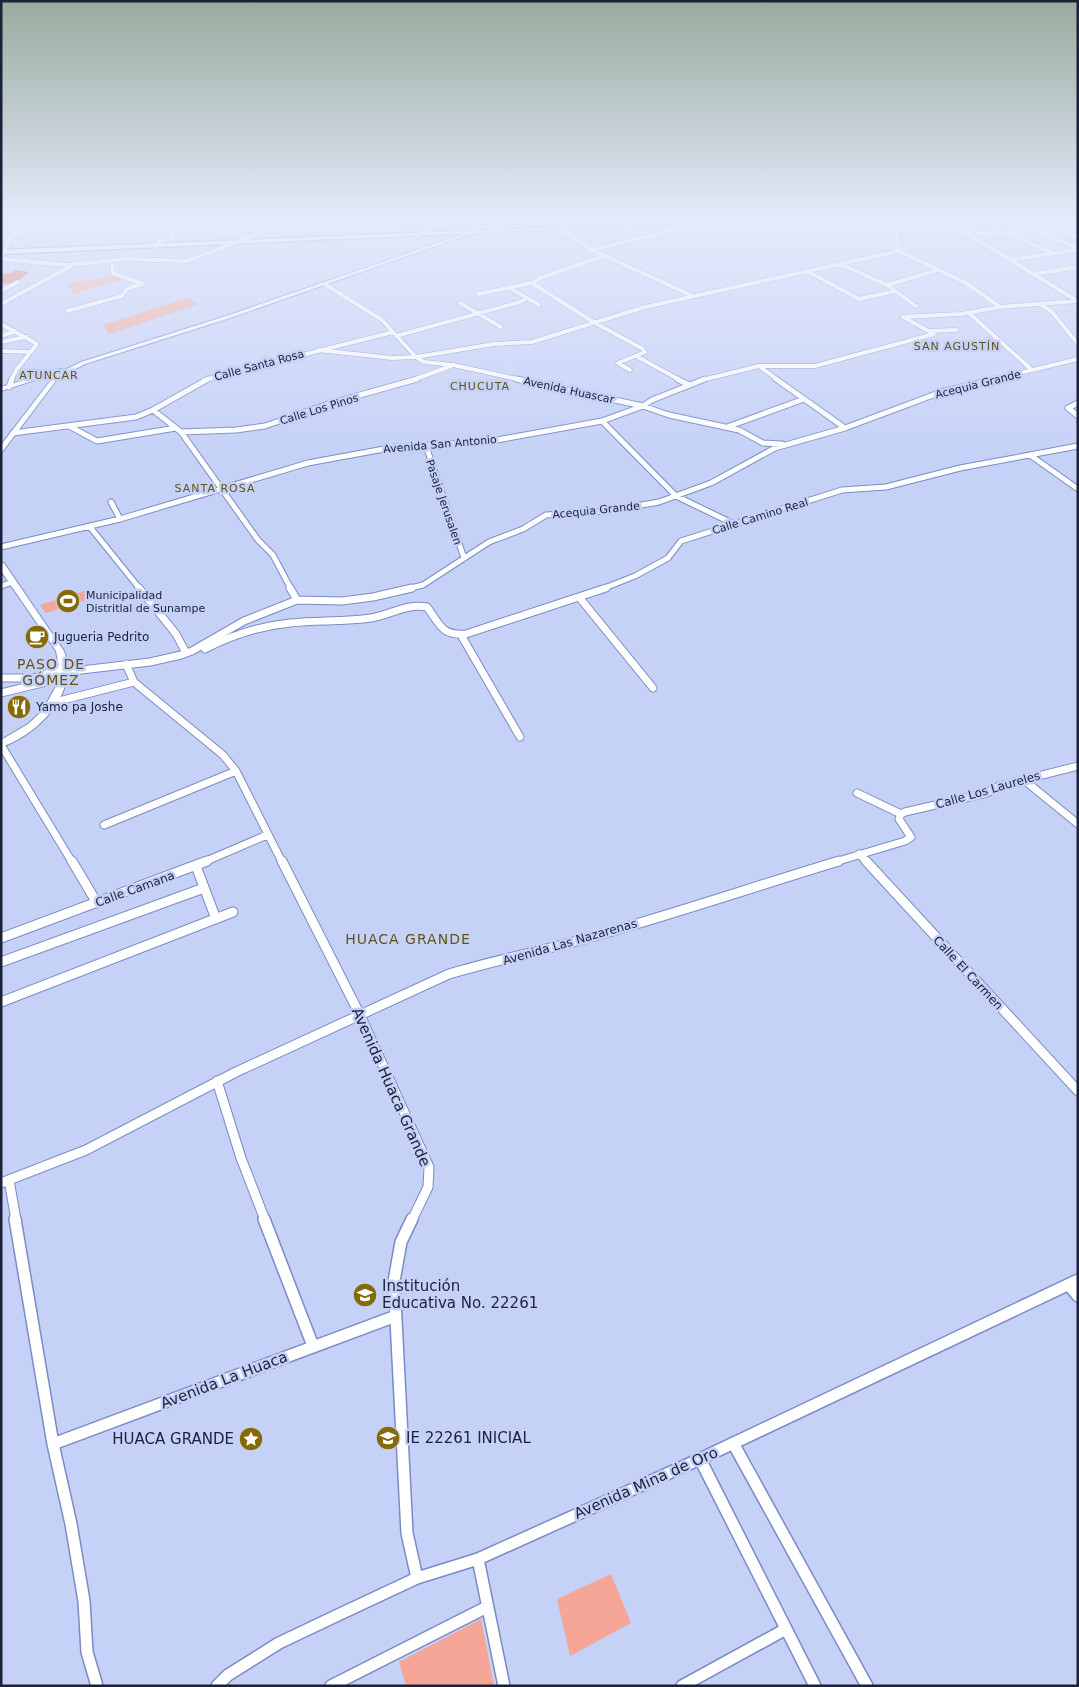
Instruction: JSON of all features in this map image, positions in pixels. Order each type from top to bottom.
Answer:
[{"type":"main road","points":[[1,389],[286,298]]},
{"type":"main road","points":[[1,450],[56,378],[83,363]]},
{"type":"main road","points":[[47,374],[56,378]]},
{"type":"main road","points":[[1,565],[65,659],[64,672],[50,704],[40,718],[1,745]]},
{"type":"main road","points":[[1,736],[50,704]]},
{"type":"street","points":[[67,311],[116,298]]},
{"type":"street","points":[[346,298],[382,320],[416,357],[494,344],[527,343],[645,307],[685,298]]},
{"type":"street","points":[[527,298],[539,305]]},
{"type":"street","name":"Calle Santa Rosa","points":[[13,433],[128,419],[153,410],[203,380],[318,350],[395,334],[478,313],[520,302],[527,298]]},
{"type":"street","points":[[555,298],[595,323],[646,350],[618,363],[630,370]]},
{"type":"street","points":[[905,298],[916,306]]},
{"type":"street","points":[[988,298],[1000,306]]},
{"type":"street","points":[[932,333],[903,317],[969,313],[1000,306],[1077,301]]},
{"type":"street","points":[[460,303],[501,327]]},
{"type":"street","points":[[1040,304],[1052,312],[1078,344]]},
{"type":"street","points":[[969,313],[1032,370]]},
{"type":"street","points":[[2,325],[37,344],[14,371],[9,387]]},
{"type":"street","name":"Avenida San Antonio","points":[[1,547],[120,519],[308,463],[395,447],[486,442],[602,421],[643,406],[652,400],[689,385],[736,370],[759,366],[815,366],[932,333],[956,330]]},
{"type":"street","points":[[1,336],[15,331]]},
{"type":"street","points":[[1,342],[26,337]]},
{"type":"street","name":"Avenida Huascar","points":[[318,350],[392,358],[416,357],[424,362],[453,365],[643,406],[669,415],[739,430],[763,443],[787,444]]},
{"type":"street","points":[[1,351],[30,352]]},
{"type":"street","points":[[636,356],[689,385]]},
{"type":"street","name":"Acequia Grande","points":[[64,672],[150,662],[184,654],[244,621],[297,600],[342,601],[401,591],[430,581],[490,542],[523,529],[546,515],[607,511],[645,505],[676,496],[711,482],[775,448],[845,428],[944,391],[1078,359]]},
{"type":"street","name":"Calle Los Pinos","points":[[69,426],[97,441],[179,430],[236,430],[265,426],[328,404],[402,384],[453,365]]},
{"type":"street","points":[[759,366],[845,428]]},
{"type":"street","points":[[727,427],[804,399]]},
{"type":"street","points":[[1078,403],[1068,408],[1078,416]]},
{"type":"street","points":[[153,410],[179,430],[258,540],[274,555],[297,600]]},
{"type":"street","points":[[602,421],[676,496],[734,524]]},
{"type":"street","points":[[1,443],[8,441]]},
{"type":"street","name":"Pasaje Jerusalen","points":[[426,446],[464,558]]},
{"type":"street","name":"Calle Camino Real","points":[[461,635],[579,597],[635,576],[668,558],[681,540],[842,490],[886,487],[960,468],[1078,446]]},
{"type":"street","points":[[1030,456],[1078,490]]},
{"type":"street","points":[[111,502],[120,519]]},
{"type":"street","points":[[90,527],[170,627],[184,654],[190,656],[231,637],[289,623],[366,619],[416,606],[427,607],[443,631],[461,635],[520,737]]},
{"type":"street","points":[[1,586],[13,582]]},
{"type":"street","points":[[579,597],[653,688]]},
{"type":"street","name":"Avenida Huaca Grande","points":[[126,664],[134,682],[223,756],[236,771],[360,1015],[429,1167],[428,1187],[401,1242],[394,1281],[407,1533],[417,1578]]},
{"type":"street","points":[[1,678],[34,678],[64,672]]},
{"type":"street","points":[[1,692],[64,672]]},
{"type":"street","points":[[50,704],[134,682]]},
{"type":"street","points":[[1,745],[97,903]]},
{"type":"street","name":"Calle Los Laureles","points":[[900,815],[987,793],[999,786],[1078,766]]},
{"type":"street","points":[[104,825],[236,771]]},
{"type":"street","points":[[1024,780],[1078,824]]},
{"type":"street","points":[[857,793],[900,815]]},
{"type":"street","name":"Avenida Las Nazarenas","points":[[5,1181],[86,1150],[216,1082],[464,968],[497,962],[582,940],[910,839],[910,834],[901,822],[900,815]]},
{"type":"street","name":"Calle Camana","points":[[1,938],[196,866],[268,835]]},
{"type":"street","name":"Calle El Carmen","points":[[859,854],[1078,1091]]},
{"type":"street","points":[[196,866],[216,919]]},
{"type":"street","points":[[1,962],[204,888]]},
{"type":"street","points":[[1,1002],[233,912]]},
{"type":"street","points":[[216,1082],[241,1158],[313,1346]]},
{"type":"street","points":[[5,1181],[53,1444],[72,1524],[84,1601],[88,1652],[97,1686]]},
{"type":"street","points":[[1073,1282],[1078,1296]]},
{"type":"street","name":"Avenida Mina de Oro","points":[[217,1686],[228,1675],[279,1643],[417,1578],[478,1559],[700,1459],[1073,1282]]},
{"type":"street","name":"Avenida La Huaca","points":[[53,1444],[396,1316]]},
{"type":"street","points":[[733,1443],[867,1686]]},
{"type":"street","points":[[700,1459],[816,1686]]},
{"type":"street","points":[[478,1559],[504,1686]]},
{"type":"street","points":[[331,1686],[487,1607]]},
{"type":"street","points":[[682,1686],[786,1629]]},
{"type":"shaded area","points":[[187,298],[199,304],[109,334],[103,325]]},
{"type":"shaded area","name":"Municipalidad Distritlal de Sunampe","points":[[90,589],[96,597],[46,613],[40,605]]},
{"type":"shaded area","points":[[611,1574],[631,1623],[570,1656],[557,1599]]},
{"type":"shaded area","points":[[481,1619],[494,1686],[406,1686],[399,1662]]},
{"type":"place","name":"Municipalidad Distritlal de Sunampe","points":[[68,601]]},
{"type":"place","name":"Jugueria Pedrito","points":[[37,637]]},
{"type":"place","name":"Yamo pa Joshe","points":[[19,707]]},
{"type":"place","name":"Institución Educativa No. 22261","points":[[365,1295]]},
{"type":"place","name":"IE 22261 INICIAL","points":[[388,1438]]},
{"type":"place","name":"HUACA GRANDE","points":[[251,1439]]},
{"type":"district","name":"SAN AGUSTÍN","points":[[957,346]]},
{"type":"district","name":"ATUNCAR","points":[[49,375]]},
{"type":"district","name":"CHUCUTA","points":[[480,386]]},
{"type":"district","name":"SANTA ROSA","points":[[215,488]]},
{"type":"district","name":"PASO DE GÓMEZ","points":[[51,672]]},
{"type":"district","name":"HUACA GRANDE","points":[[408,939]]}]
